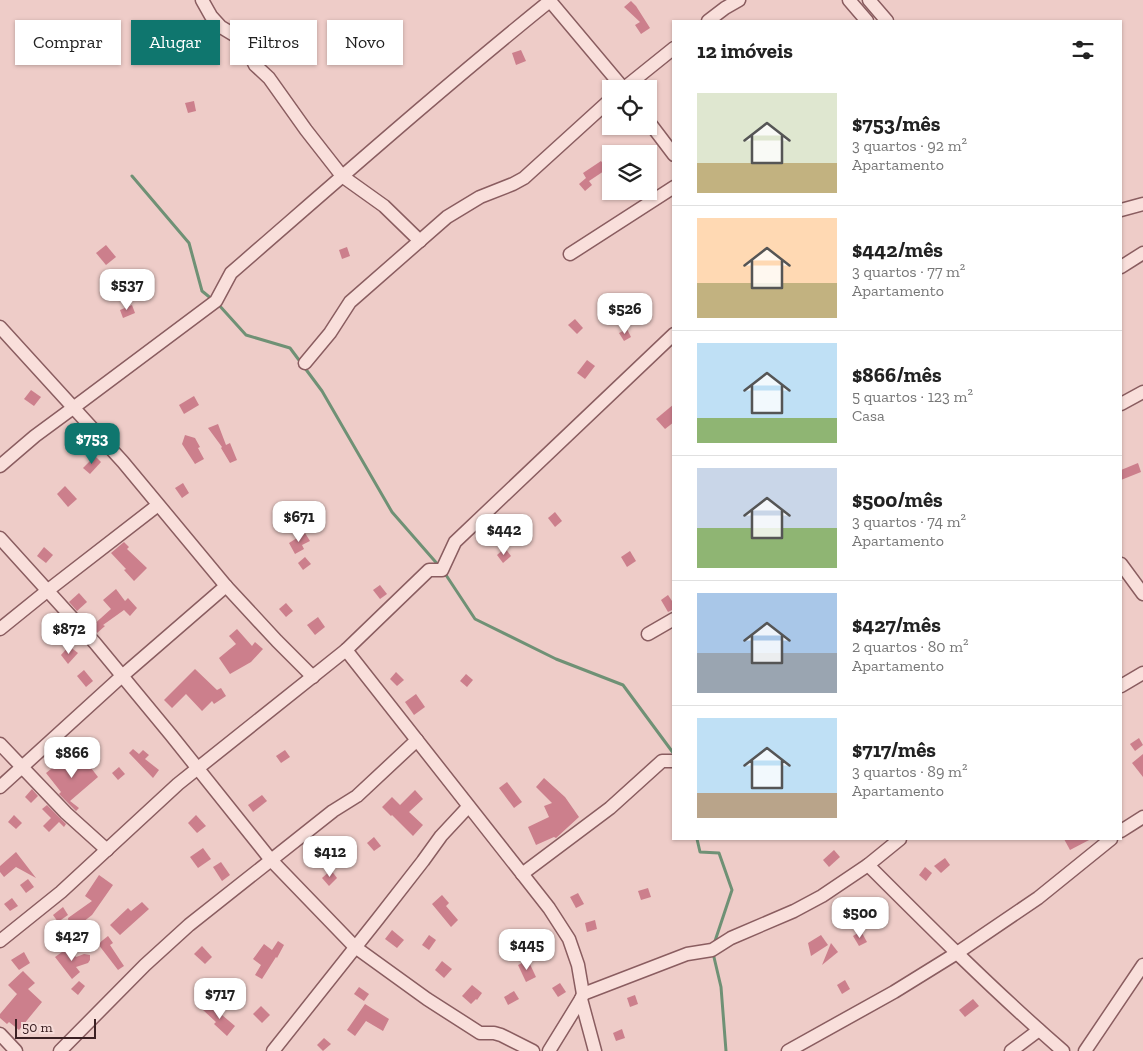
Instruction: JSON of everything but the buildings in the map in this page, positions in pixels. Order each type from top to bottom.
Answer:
[{"type":"street","points":[[202,0],[211,16],[245,45],[255,65],[269,78],[342,176],[384,206],[420,240]]},
{"type":"street","points":[[0,466],[73,408],[216,301],[231,273],[464,71],[551,0],[616,80]]},
{"type":"street","points":[[709,20],[739,0]]},
{"type":"street","points":[[849,0],[866,20]]},
{"type":"street","points":[[870,0],[886,20]]},
{"type":"street","points":[[634,80],[672,50]]},
{"type":"street","points":[[305,363],[330,333],[350,302],[420,240],[447,217],[480,198],[524,178],[602,107]]},
{"type":"street","points":[[657,133],[672,152]]},
{"type":"street","points":[[570,254],[672,188]]},
{"type":"street","points":[[1122,210],[1143,204]]},
{"type":"street","points":[[1122,266],[1143,253]]},
{"type":"street","points":[[0,327],[122,462],[226,586],[313,677]]},
{"type":"street","points":[[0,940],[61,892],[197,768],[346,650],[428,570],[442,570],[455,542],[672,336]]},
{"type":"street","points":[[1122,403],[1143,392]]},
{"type":"street","points":[[0,629],[158,505]]},
{"type":"street","points":[[0,538],[95,643],[272,860],[355,947],[427,999],[480,1033],[500,1035],[533,1051]]},
{"type":"street","points":[[1122,565],[1143,594]]},
{"type":"street","points":[[0,787],[122,676],[226,586]]},
{"type":"street","points":[[648,634],[672,620]]},
{"type":"street","points":[[346,650],[549,908],[568,939],[578,965],[582,997],[595,1051]]},
{"type":"street","points":[[1122,685],[1143,673]]},
{"type":"street","points":[[60,1051],[145,965],[190,925],[333,811],[357,796],[417,740]]},
{"type":"street","points":[[0,744],[66,813],[107,850]]},
{"type":"street","points":[[522,874],[610,808],[662,761],[672,760]]},
{"type":"street","points":[[273,1051],[442,836],[468,807]]},
{"type":"street","points":[[1122,831],[1143,817]]},
{"type":"street","points":[[549,1051],[582,997],[687,954],[712,950],[731,938],[794,911],[822,896],[868,865],[899,840]]},
{"type":"street","points":[[788,1051],[894,992],[957,953],[1038,898],[1110,840]]},
{"type":"street","points":[[868,865],[957,953],[1063,1051]]},
{"type":"street","points":[[1084,1051],[1143,965]]},
{"type":"street","points":[[1011,1051],[1039,1030]]},
{"type":"street","points":[[0,1034],[16,1051]]},
{"type":"waterway","points":[[132,176],[189,243],[202,291],[213,300]]},
{"type":"waterway","points":[[218,304],[246,335],[290,348],[322,391],[392,512],[440,567]]},
{"type":"waterway","points":[[444,572],[475,619],[556,659],[623,685],[672,751]]},
{"type":"waterway","points":[[697,840],[700,852],[719,853],[732,890],[714,944]]},
{"type":"waterway","points":[[713,953],[721,987],[726,1051]]}]
